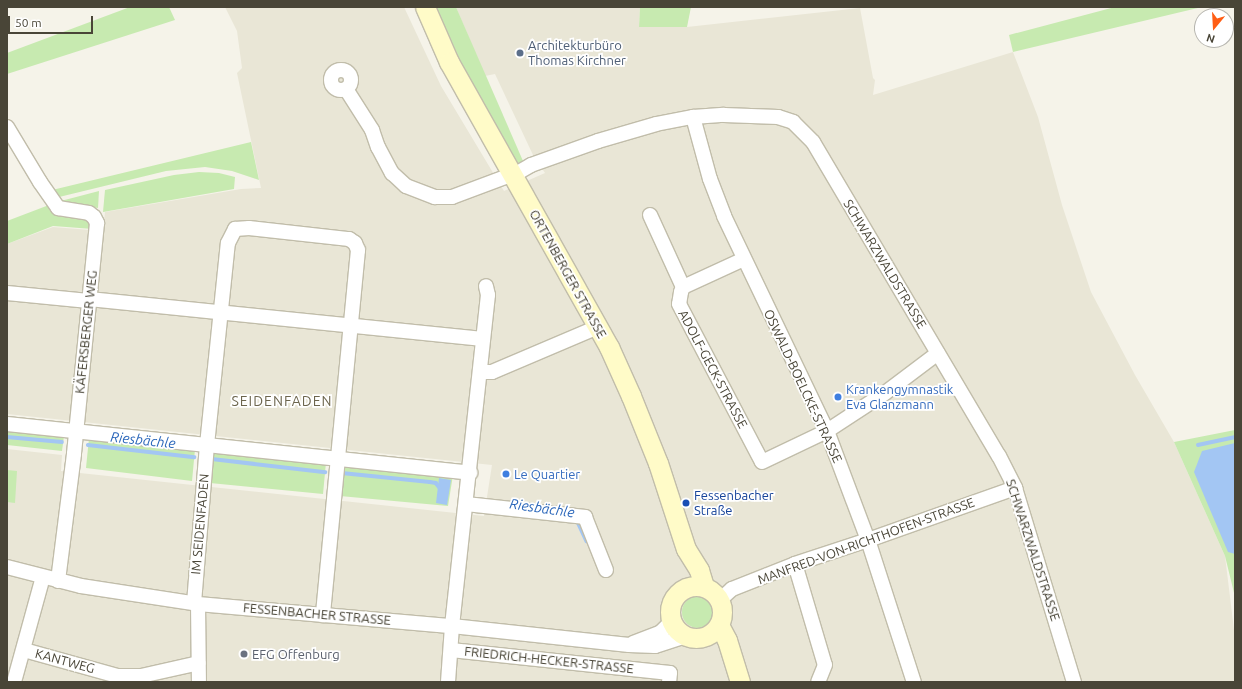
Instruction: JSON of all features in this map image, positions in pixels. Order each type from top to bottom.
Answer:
[{"type":"main road","name":"ORTENBERGER STRASSE","points":[[425,7],[449,62],[598,326],[637,411],[658,463],[687,552],[699,570],[704,586]]},
{"type":"main road","name":"ORTENBERGER STRASSE","points":[[683,589],[687,552]]},
{"type":"main road","points":[[694,636],[713,632],[719,625],[723,613],[720,600],[713,591],[704,586],[694,586],[683,589],[672,601],[670,613],[672,621],[676,629],[694,636],[717,649],[740,682]]},
{"type":"main road","points":[[719,625],[727,640],[740,682]]},
{"type":"street","name":"SCHWARZWALDSTRASSE","points":[[346,89],[372,130],[378,147],[392,173],[406,186],[435,197],[452,197],[512,175],[531,165],[598,141],[656,124],[693,116],[724,115],[778,117],[793,122],[813,142],[938,353],[1015,488],[1074,682]]},
{"type":"street","name":"OSWALD-BOELCKE-STRASSE","points":[[693,116],[710,179],[744,259],[827,431],[868,540],[914,682]]},
{"type":"street","name":"KÄFERSBERGER WEG","points":[[7,127],[40,182],[58,208],[89,213],[94,217],[97,223],[76,431],[58,581]]},
{"type":"street","points":[[650,215],[683,288],[744,259]]},
{"type":"street","name":"IM SEIDENFADEN","points":[[199,682],[196,604],[207,445],[228,243],[235,229],[248,228],[342,238],[355,243],[358,250],[358,260],[352,326]]},
{"type":"street","points":[[448,682],[452,626],[470,473],[488,295],[486,286]]},
{"type":"street","name":"ADOLF-GECK-STRASSE","points":[[683,288],[679,304],[762,462],[827,431]]},
{"type":"street","points":[[7,293],[221,312],[483,339]]},
{"type":"street","points":[[323,615],[337,459],[352,326]]},
{"type":"street","points":[[480,372],[492,372],[598,326]]},
{"type":"street","points":[[827,431],[885,393],[938,353]]},
{"type":"street","points":[[7,424],[470,473]]},
{"type":"street","name":"MANFRED-VON-RICHTHOFEN-STRASSE","points":[[720,600],[732,589],[795,564],[1015,488]]},
{"type":"street","points":[[466,504],[585,517],[606,570]]},
{"type":"street","points":[[795,564],[825,665],[818,682]]},
{"type":"street","name":"FESSENBACHER STRASSE","points":[[7,566],[58,581],[114,592],[196,604],[452,626],[629,645],[655,646],[694,636]]},
{"type":"street","points":[[14,682],[44,577]]},
{"type":"street","name":"FESSENBACHER STRASSE","points":[[629,645],[661,632],[672,621]]},
{"type":"street","name":"KANTWEG","points":[[24,650],[117,679],[141,676],[199,663]]},
{"type":"street","name":"FRIEDRICH-HECKER-STRASSE","points":[[451,650],[670,678]]},
{"type":"shaded area","points":[[225,7],[404,7],[441,86],[504,191],[545,173],[533,155],[495,74],[485,76],[456,7],[640,7],[639,27],[687,27],[860,8],[873,78],[875,80],[873,95],[1013,52],[1038,117],[1062,205],[1091,292],[1135,375],[1174,442],[1225,556],[1235,638],[1235,682],[7,682],[7,449],[62,455],[61,471],[484,516],[492,465],[7,414],[7,244],[53,227],[103,231],[105,212],[241,189],[261,188],[237,73],[242,68],[237,31]]},
{"type":"green space","points":[[130,7],[169,7],[175,20],[7,74],[7,53]]},
{"type":"green space","points":[[436,7],[456,7],[523,161],[518,164],[488,117]]},
{"type":"green space","points":[[640,7],[691,7],[687,27],[639,27]]},
{"type":"green space","points":[[1115,7],[1202,7],[1013,52],[1009,35]]},
{"type":"green space","points":[[251,142],[259,180],[232,171],[205,167],[166,171],[55,198],[48,191]]},
{"type":"green space","points":[[199,172],[219,173],[235,177],[234,189],[103,212],[105,190],[174,175]]},
{"type":"green space","points":[[99,191],[98,208],[57,202]]},
{"type":"green space","points":[[49,205],[57,216],[87,219],[93,229],[53,226],[7,244],[7,221]]},
{"type":"green space","points":[[7,429],[64,436],[62,451],[7,445]]},
{"type":"green space","points":[[1235,430],[1235,597],[1225,556],[1174,442]]},
{"type":"green space","points":[[89,438],[195,449],[192,481],[86,468]]},
{"type":"green space","points":[[213,451],[326,462],[323,494],[210,483]]},
{"type":"green space","points":[[344,464],[453,475],[448,506],[340,496]]},
{"type":"green space","points":[[7,470],[17,471],[15,503],[7,502]]},
{"type":"green space","points":[[701,596],[707,598],[712,603],[714,612],[712,621],[707,626],[695,628],[689,626],[684,621],[682,609],[684,603],[689,598]]},
{"type":"water","points":[[1235,443],[1235,554],[1228,552],[1194,472],[1202,451]]},
{"type":"water","points":[[439,478],[451,480],[447,505],[436,503]]},
{"type":"waterway","name":"Riesbächle","points":[[7,437],[62,442]]},
{"type":"waterway","name":"Riesbächle","points":[[1198,445],[1235,437]]},
{"type":"waterway","name":"Riesbächle","points":[[88,445],[194,457]]},
{"type":"waterway","name":"Riesbächle","points":[[212,459],[325,472]]},
{"type":"waterway","name":"Riesbächle","points":[[342,473],[430,482],[436,483],[440,488]]},
{"type":"waterway","name":"Riesbächle","points":[[575,522],[578,522],[587,541]]},
{"type":"place","name":"Architekturbüro Thomas Kirchner","points":[[520,53]]},
{"type":"place","name":"Krankengymnastik Eva Glanzmann","points":[[838,397]]},
{"type":"place","name":"Le Quartier","points":[[506,474]]},
{"type":"place","name":"Fessenbacher Straße","points":[[686,503]]},
{"type":"place","name":"EFG Offenburg","points":[[244,654]]},
{"type":"district","name":"SEIDENFADEN","points":[[282,401]]}]
